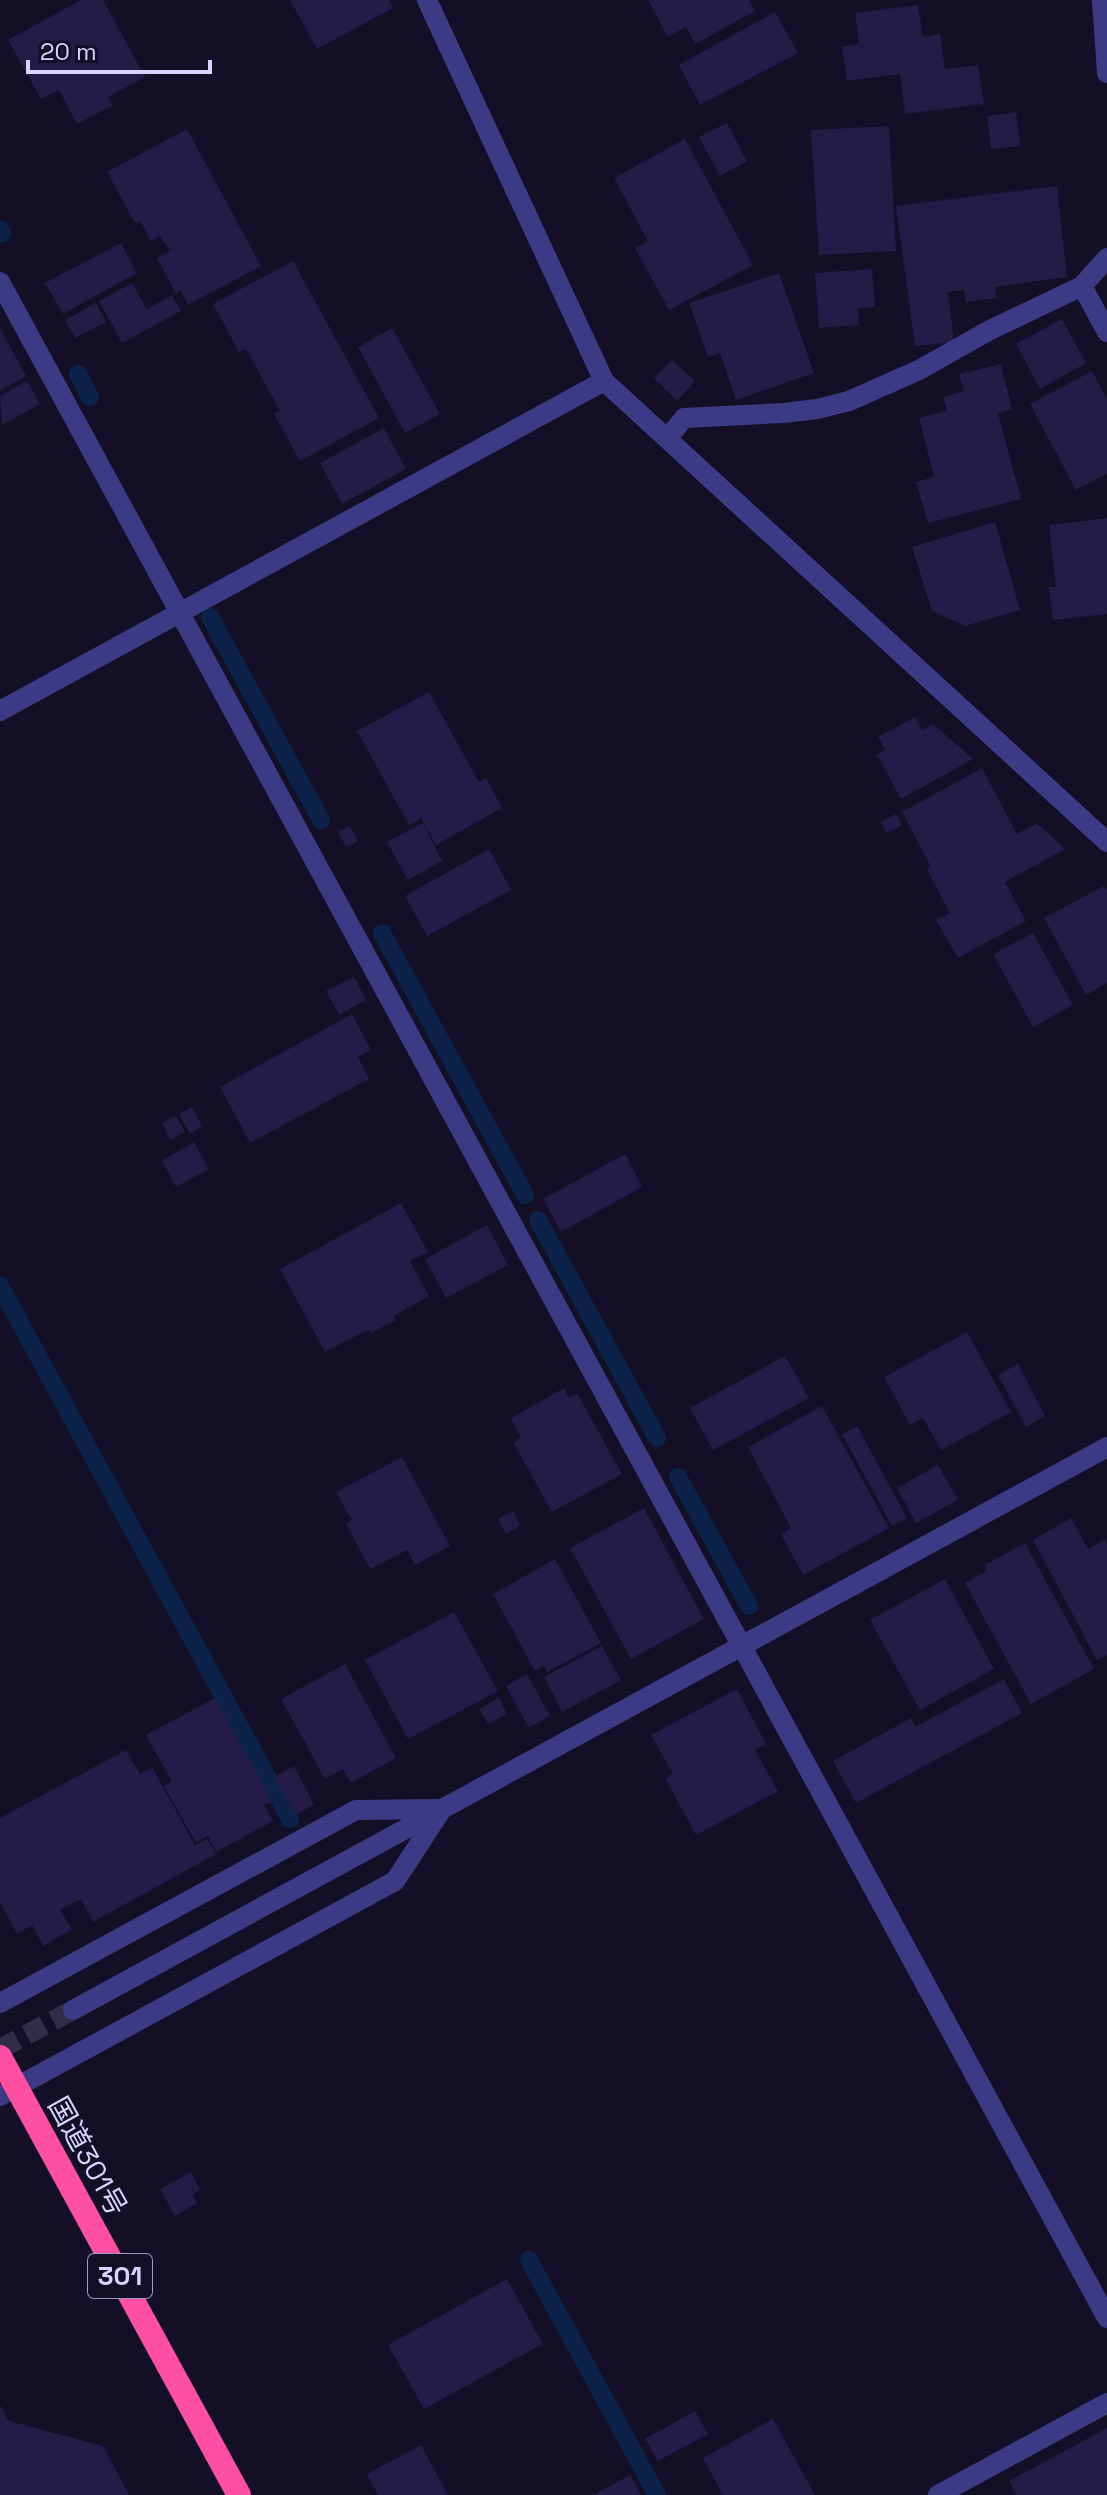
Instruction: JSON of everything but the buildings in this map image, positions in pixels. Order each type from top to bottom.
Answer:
[{"type":"highway","name":"国道301号","points":[[0,2057],[8,2091],[239,2495]]},
{"type":"street","points":[[427,0],[604,381],[1107,842]]},
{"type":"street","points":[[1102,0],[1107,73]]},
{"type":"street","points":[[667,439],[684,418],[784,413],[849,401],[919,370],[990,330],[1082,286],[1107,258]]},
{"type":"street","points":[[0,282],[1107,2318]]},
{"type":"street","points":[[1082,286],[1107,332]]},
{"type":"street","points":[[0,711],[604,381]]},
{"type":"street","points":[[73,2010],[1107,1447]]},
{"type":"street","points":[[0,2003],[356,1810],[442,1809]]},
{"type":"street","points":[[8,2091],[395,1881],[442,1809]]},
{"type":"street","points":[[938,2495],[1107,2403]]},
{"type":"waterway","points":[[78,374],[90,397]]},
{"type":"waterway","points":[[210,617],[321,820]]},
{"type":"waterway","points":[[382,933],[525,1195]]},
{"type":"waterway","points":[[538,1220],[657,1438]]},
{"type":"waterway","points":[[0,1286],[290,1819]]},
{"type":"waterway","points":[[678,1477],[749,1606]]},
{"type":"waterway","points":[[529,2260],[657,2495]]},
{"type":"tunnel","points":[[0,2049],[73,2010]]}]
